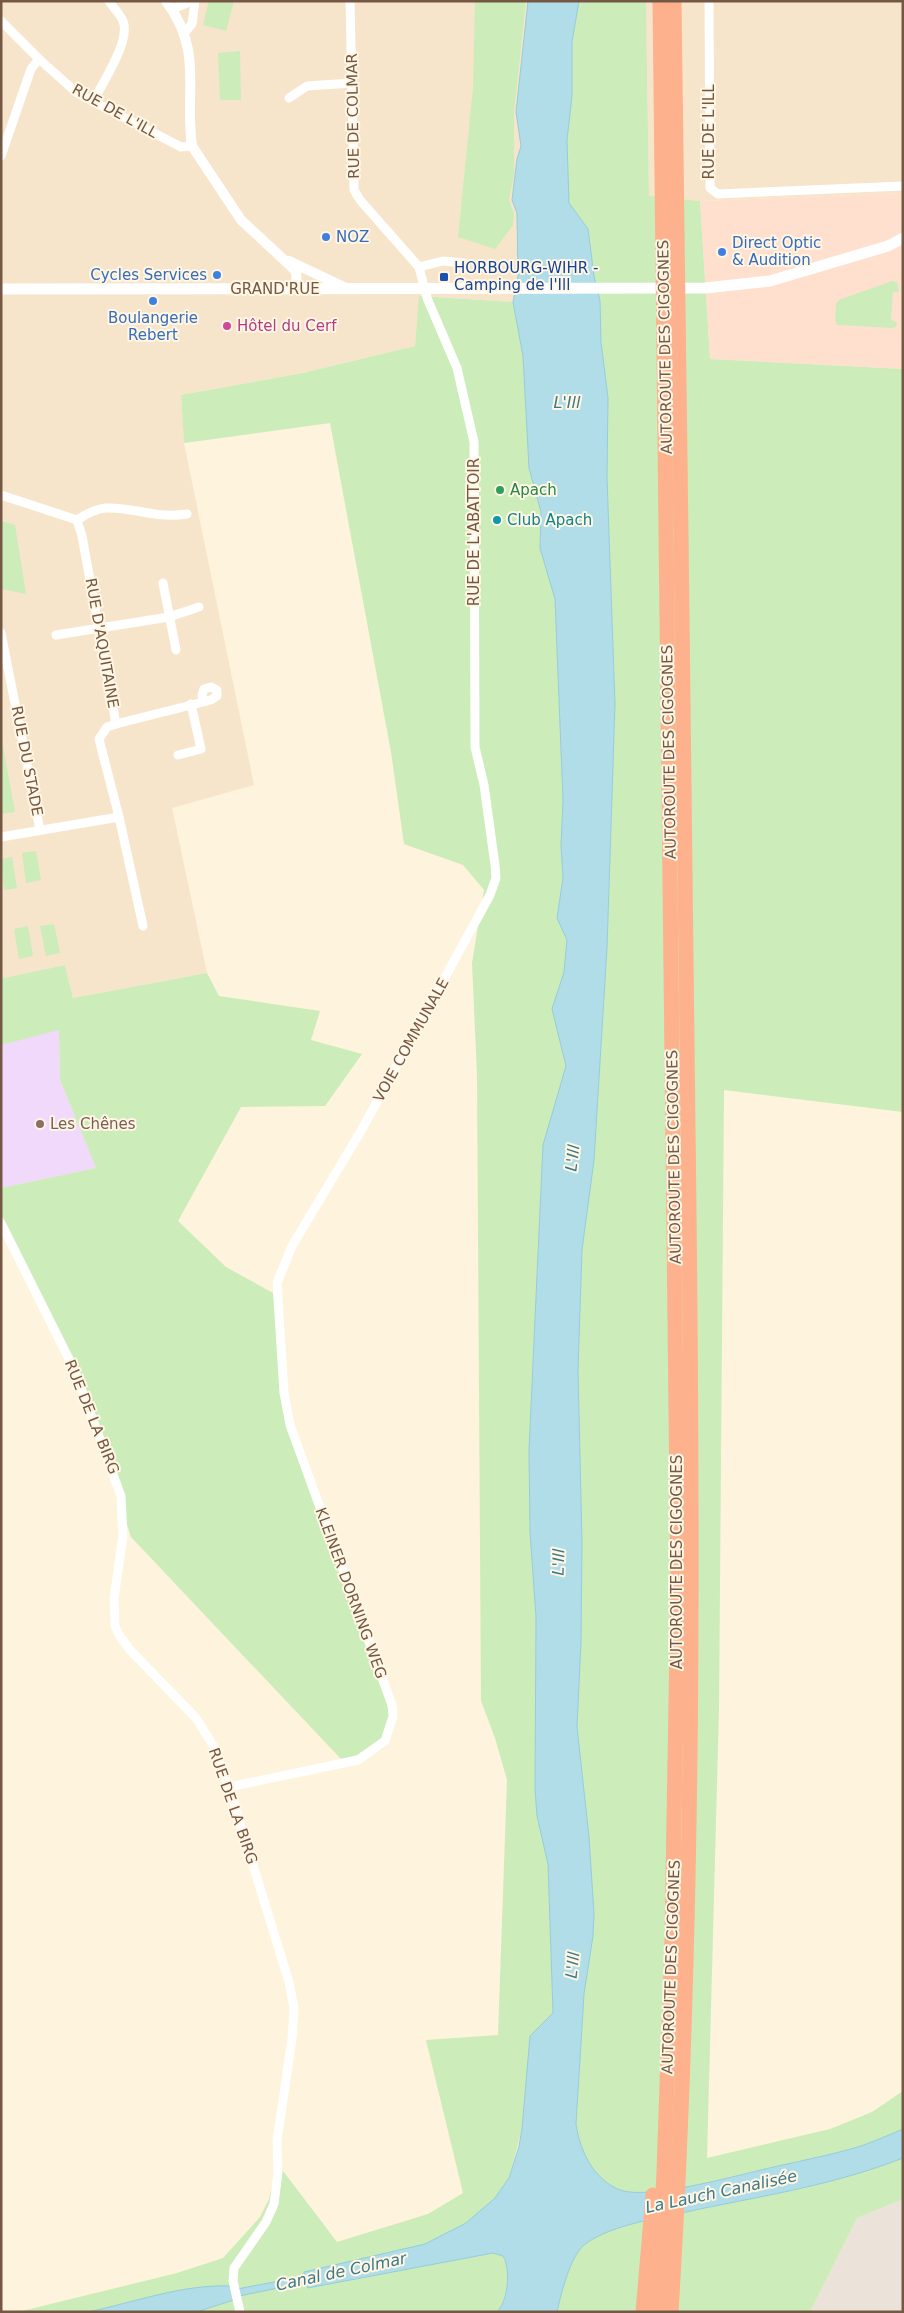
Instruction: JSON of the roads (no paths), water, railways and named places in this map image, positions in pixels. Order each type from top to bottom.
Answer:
[{"type":"highway","name":"AUTOROUTE DES CIGOGNES","points":[[660,1],[678,1585],[675,1821],[665,2121],[657,2134],[666,2172]]},
{"type":"highway","name":"AUTOROUTE DES CIGOGNES","points":[[656,2312],[666,2172],[687,1936],[692,1586],[674,1]]},
{"type":"highway","name":"AUTOROUTE DES CIGOGNES","points":[[663,2228],[671,2312]]},
{"type":"highway","points":[[643,2312],[663,2228]]},
{"type":"main road","points":[[888,246],[903,238]]},
{"type":"main road","points":[[888,246],[903,248]]},
{"type":"main road","name":"GRAND'RUE","points":[[1,289],[705,288],[770,281],[888,246]]},
{"type":"street","points":[[93,102],[119,51],[124,32],[123,21],[109,1]]},
{"type":"street","points":[[185,32],[192,24],[193,1],[169,5],[185,32],[192,85],[190,132],[192,146],[241,220],[296,271],[303,289]]},
{"type":"street","name":"RUE DE COLMAR","points":[[350,1],[354,190],[360,200],[420,267]]},
{"type":"street","name":"RUE DE L'ILL","points":[[709,1],[710,188],[718,194],[903,186]]},
{"type":"street","name":"RUE DE L'ILL","points":[[1,21],[77,93],[181,146],[192,146]]},
{"type":"street","points":[[1,156],[31,69],[39,59]]},
{"type":"street","points":[[289,98],[307,86],[352,83]]},
{"type":"street","points":[[286,260],[346,288]]},
{"type":"street","points":[[424,288],[420,267],[443,261],[464,263]]},
{"type":"street","points":[[298,265],[308,274],[303,289]]},
{"type":"street","name":"RUE DE L'ABATTOIR","points":[[424,288],[457,368],[474,442],[475,747],[484,785]]},
{"type":"street","points":[[1,495],[77,520],[89,512],[106,508],[169,517],[187,514]]},
{"type":"street","name":"RUE D'AQUITAINE","points":[[77,520],[82,536],[116,724],[107,727],[99,739],[119,817]]},
{"type":"street","points":[[162,582],[176,650]]},
{"type":"street","points":[[56,635],[169,617],[199,607]]},
{"type":"street","name":"RUE DU STADE","points":[[1,634],[40,830]]},
{"type":"street","points":[[116,724],[203,702]]},
{"type":"street","points":[[178,756],[201,749],[191,704]]},
{"type":"street","name":"VOIE COMMUNALE","points":[[277,1283],[292,1246],[361,1131],[490,895],[496,878],[484,785]]},
{"type":"street","points":[[1,837],[119,817],[143,926]]},
{"type":"street","name":"RUE DE LA BIRG","points":[[1,1223],[74,1369],[121,1496],[124,1536],[113,1608],[119,1635],[130,1650],[203,1728],[216,1752],[229,1787],[289,1982],[294,2008],[292,2039],[277,2141],[278,2172],[274,2204],[266,2222],[234,2268],[233,2281],[240,2310]]},
{"type":"street","name":"KLEINER DORNING WEG","points":[[229,1787],[358,1760],[385,1742],[393,1716],[392,1705],[290,1425],[284,1393],[277,1283]]},
{"type":"water","points":[[528,1],[579,1],[572,42],[572,96],[567,140],[569,203],[588,229],[594,276],[600,301],[601,342],[608,398],[607,477],[615,704],[607,948],[594,1160],[582,1250],[578,1370],[582,1542],[581,1642],[577,1727],[589,1837],[594,1914],[593,1936],[584,1994],[576,2124],[585,2154],[595,2171],[602,2179],[620,2190],[633,2192],[669,2190],[824,2156],[861,2146],[903,2129],[903,2158],[828,2182],[655,2218],[608,2232],[584,2245],[574,2258],[557,2312],[497,2312],[504,2300],[508,2277],[503,2256],[493,2253],[308,2288],[305,2284],[298,2284],[234,2297],[234,2300],[196,2312],[88,2312],[159,2294],[195,2288],[231,2286],[232,2290],[300,2277],[304,2275],[304,2272],[425,2244],[466,2223],[495,2198],[509,2178],[522,2129],[530,2036],[553,2013],[548,1864],[537,1816],[535,1789],[536,1617],[530,1532],[529,1450],[543,1145],[566,1066],[552,1009],[564,972],[567,940],[557,918],[563,878],[561,846],[563,800],[555,599],[540,548],[541,512],[529,468],[523,356],[513,302],[518,276],[517,213],[512,200],[517,159],[521,146],[516,112]]},
{"type":"place","name":"NOZ","points":[[326,237]]},
{"type":"place","name":"Direct Optic & Audition","points":[[722,252]]},
{"type":"place","name":"Cycles Services","points":[[217,275]]},
{"type":"place","name":"HORBOURG-WIHR - Camping de l'Ill","points":[[444,277]]},
{"type":"place","name":"Boulangerie Rebert","points":[[153,301]]},
{"type":"place","name":"Hôtel du Cerf","points":[[227,326]]},
{"type":"place","name":"Apach","points":[[500,490]]},
{"type":"place","name":"Club Apach","points":[[497,520]]},
{"type":"place","name":"Les Chênes","points":[[40,1124]]},
{"type":"water label","name":"L'Ill","points":[[567,402]]},
{"type":"water label","name":"L'Ill","points":[[572,1158]]},
{"type":"water label","name":"L'Ill","points":[[558,1562]]},
{"type":"water label","name":"L'Ill","points":[[572,1965]]},
{"type":"water label","name":"La Lauch Canalisée","points":[[721,2191]]},
{"type":"water label","name":"Canal de Colmar","points":[[341,2271]]}]
